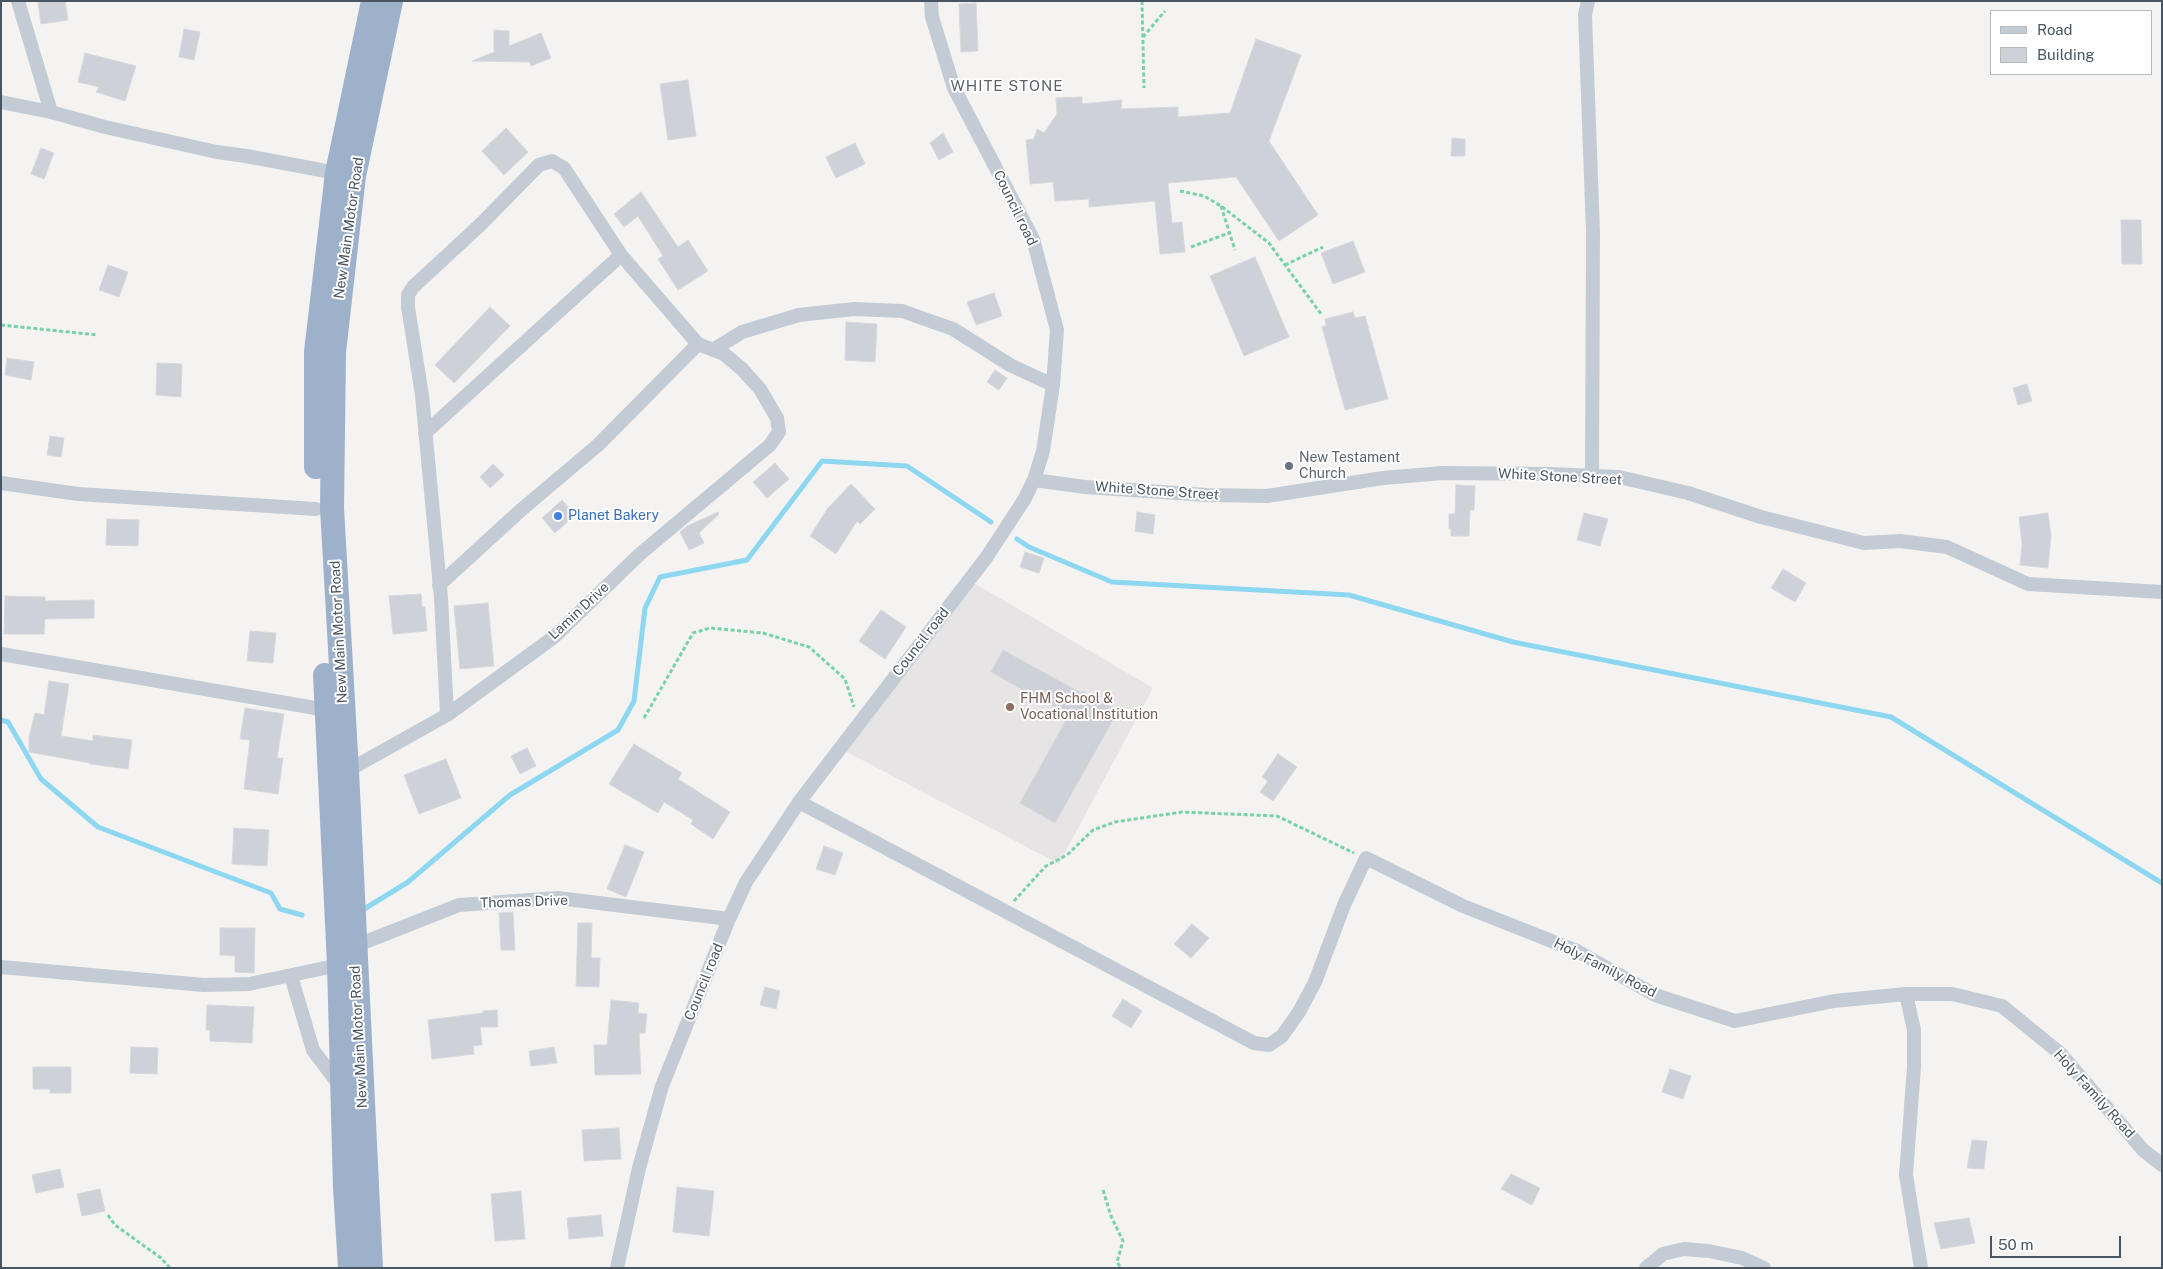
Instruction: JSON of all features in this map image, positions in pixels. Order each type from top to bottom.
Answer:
[{"type":"highway","name":"New Main Motor Road","points":[[350,1268],[339,965],[316,509],[316,352],[337,173],[374,1]]},
{"type":"highway","name":"New Main Motor Road","points":[[371,1268],[347,771],[332,508],[334,352],[354,176],[392,1]]},
{"type":"street","points":[[18,1],[51,112]]},
{"type":"street","name":"Council road","points":[[617,1268],[639,1168],[662,1086],[729,919],[746,882],[799,802],[986,558],[1024,500],[1034,480],[1043,451],[1053,385],[1057,330],[1033,239],[954,88],[932,17],[932,1]]},
{"type":"street","points":[[1588,1],[1586,15],[1592,232],[1592,476]]},
{"type":"street","points":[[1,102],[51,112],[104,127],[208,150],[337,173]]},
{"type":"street","points":[[447,714],[439,585],[422,395],[408,307],[408,296],[413,287],[480,225],[539,165],[552,161],[564,168],[622,255],[698,344],[713,350],[742,332],[799,315],[854,309],[902,311],[953,329],[1010,365],[1053,385]]},
{"type":"street","points":[[425,433],[622,255]]},
{"type":"street","points":[[439,585],[521,510],[598,444],[698,344]]},
{"type":"street","name":"Lamin Drive","points":[[347,771],[447,714],[554,637],[640,554],[770,446],[778,432],[778,418],[760,389],[742,369],[724,354],[713,350]]},
{"type":"street","name":"White Stone Street","points":[[1034,480],[1085,487],[1181,494],[1267,496],[1384,478],[1443,473],[1619,477],[1688,493],[1761,517],[1864,543],[1900,541],[1947,547],[2028,584],[2162,592]]},
{"type":"street","points":[[1,483],[78,494],[316,509]]},
{"type":"street","points":[[1,654],[327,710]]},
{"type":"street","points":[[799,802],[1254,1043],[1269,1045],[1282,1036],[1303,1005],[1315,982],[1344,905],[1366,858]]},
{"type":"street","name":"Holy Family Road","points":[[1366,858],[1463,906],[1577,951],[1655,994],[1735,1021],[1834,1001],[1906,994],[1952,994],[2002,1006],[2061,1054],[2143,1150],[2162,1165]]},
{"type":"street","name":"Thomas Drive","points":[[355,946],[459,905],[558,898],[729,919]]},
{"type":"street","points":[[1,968],[204,985],[249,984],[339,965]]},
{"type":"street","points":[[290,976],[314,1050],[342,1088]]},
{"type":"street","points":[[1906,994],[1914,1030],[1914,1066],[1906,1175],[1921,1268]]},
{"type":"street","points":[[1646,1268],[1663,1254],[1684,1249],[1709,1251],[1742,1258],[1764,1268]]},
{"type":"path","points":[[1142,1],[1144,88]]},
{"type":"path","points":[[1143,37],[1165,11]]},
{"type":"path","points":[[1180,191],[1204,196],[1221,206],[1269,243],[1321,314]]},
{"type":"path","points":[[1221,206],[1235,250]]},
{"type":"path","points":[[1191,247],[1229,233]]},
{"type":"path","points":[[1285,265],[1323,247]]},
{"type":"path","points":[[1,326],[98,335]]},
{"type":"path","points":[[644,718],[672,672],[693,632],[710,628],[763,633],[809,647],[845,679],[859,722]]},
{"type":"path","points":[[1005,911],[1046,866],[1067,855],[1093,830],[1115,822],[1182,812],[1277,816],[1366,858]]},
{"type":"path","points":[[1102,1190],[1123,1242],[1117,1262],[1121,1268]]},
{"type":"path","points":[[108,1215],[115,1225],[161,1258],[170,1268]]},
{"type":"shaded area","name":"FHM School & Vocational Institution","points":[[974,583],[1153,688],[1059,864],[845,751]]},
{"type":"building","points":[[38,1],[65,1],[68,20],[41,24]]},
{"type":"building","points":[[976,3],[978,51],[961,52],[959,4]]},
{"type":"building","points":[[184,29],[200,32],[194,60],[179,57]]},
{"type":"building","points":[[494,30],[509,31],[509,46],[541,33],[551,58],[531,66],[530,62],[472,61],[494,52]]},
{"type":"building","points":[[1256,39],[1301,55],[1269,141],[1318,215],[1279,241],[1236,177],[1168,183],[1172,223],[1182,222],[1185,252],[1160,254],[1155,201],[1089,207],[1089,199],[1055,201],[1053,182],[1030,184],[1026,140],[1034,139],[1037,129],[1044,133],[1057,114],[1056,98],[1082,97],[1082,104],[1122,100],[1121,109],[1178,107],[1178,117],[1230,113]]},
{"type":"building","points":[[85,53],[136,66],[125,101],[96,92],[99,87],[78,82]]},
{"type":"building","points":[[688,80],[696,136],[668,140],[660,84]]},
{"type":"building","points":[[506,128],[528,152],[504,175],[482,151]]},
{"type":"building","points":[[943,133],[953,152],[939,160],[930,143]]},
{"type":"building","points":[[1452,138],[1465,139],[1465,156],[1451,156]]},
{"type":"building","points":[[855,143],[865,164],[836,178],[826,157]]},
{"type":"building","points":[[41,148],[54,153],[44,179],[31,174]]},
{"type":"building","points":[[641,192],[678,247],[688,240],[708,271],[678,290],[658,259],[663,256],[638,216],[624,227],[614,214]]},
{"type":"building","points":[[2121,220],[2141,220],[2142,264],[2122,264]]},
{"type":"building","points":[[1353,241],[1365,272],[1333,284],[1321,253]]},
{"type":"building","points":[[1255,257],[1289,337],[1244,356],[1210,276]]},
{"type":"building","points":[[108,265],[128,272],[119,297],[99,290]]},
{"type":"building","points":[[994,293],[1002,316],[976,325],[967,302]]},
{"type":"building","points":[[490,307],[510,326],[454,383],[435,365]]},
{"type":"building","points":[[1353,312],[1355,318],[1365,316],[1388,399],[1345,410],[1322,327],[1326,325],[1325,319]]},
{"type":"building","points":[[846,322],[877,324],[875,362],[845,360]]},
{"type":"building","points":[[7,358],[34,362],[31,380],[5,375]]},
{"type":"building","points":[[157,363],[182,364],[181,397],[156,395]]},
{"type":"building","points":[[995,370],[1007,378],[999,390],[987,382]]},
{"type":"building","points":[[2027,384],[2032,401],[2018,405],[2013,388]]},
{"type":"building","points":[[50,436],[64,438],[61,457],[47,455]]},
{"type":"building","points":[[775,463],[789,479],[767,498],[753,482]]},
{"type":"building","points":[[493,464],[504,475],[490,488],[480,477]]},
{"type":"building","points":[[851,484],[875,509],[860,524],[857,521],[836,554],[810,536],[828,508]]},
{"type":"building","points":[[1456,485],[1475,486],[1474,510],[1470,510],[1469,536],[1451,536],[1451,529],[1449,529],[1449,514],[1455,514]]},
{"type":"building","name":"Planet Bakery","points":[[562,500],[575,515],[555,533],[542,518]]},
{"type":"building","points":[[718,512],[719,514],[699,533],[704,543],[689,550],[680,532],[687,526]]},
{"type":"building","points":[[1137,512],[1155,515],[1153,534],[1135,531]]},
{"type":"building","points":[[1584,513],[1608,519],[1600,546],[1577,540]]},
{"type":"building","points":[[2048,513],[2051,536],[2048,568],[2020,565],[2022,544],[2019,517]]},
{"type":"building","points":[[107,519],[139,520],[138,546],[106,545]]},
{"type":"building","points":[[1025,552],[1044,558],[1039,573],[1020,567]]},
{"type":"building","points":[[1783,569],[1806,583],[1795,602],[1771,588]]},
{"type":"building","points":[[421,594],[422,607],[425,607],[427,631],[393,634],[389,596]]},
{"type":"building","points":[[5,596],[45,597],[45,601],[94,600],[94,618],[45,619],[44,634],[4,634]]},
{"type":"building","points":[[488,603],[494,666],[460,669],[454,606]]},
{"type":"building","points":[[881,610],[906,627],[885,659],[859,641]]},
{"type":"building","points":[[250,631],[276,633],[273,663],[247,661]]},
{"type":"building","points":[[1003,650],[1118,711],[1055,823],[1020,803],[1069,715],[991,672]]},
{"type":"building","points":[[49,681],[69,684],[61,736],[93,741],[93,735],[132,740],[128,769],[90,764],[29,752],[29,737],[35,713],[44,715]]},
{"type":"building","points":[[245,708],[284,714],[277,758],[283,758],[278,794],[244,789],[250,740],[240,739]]},
{"type":"building","points":[[634,744],[682,773],[678,779],[730,812],[713,839],[691,824],[693,820],[664,802],[658,813],[609,784]]},
{"type":"building","points":[[527,748],[536,766],[520,774],[511,756]]},
{"type":"building","points":[[1278,754],[1297,767],[1273,801],[1260,792],[1268,781],[1262,777]]},
{"type":"building","points":[[446,759],[461,798],[419,814],[404,775]]},
{"type":"building","points":[[234,828],[269,830],[267,866],[232,864]]},
{"type":"building","points":[[625,845],[644,852],[626,897],[607,889]]},
{"type":"building","points":[[824,846],[843,853],[835,875],[816,869]]},
{"type":"building","points":[[513,912],[515,950],[501,950],[499,913]]},
{"type":"building","points":[[578,923],[592,923],[591,958],[600,958],[599,987],[576,986]]},
{"type":"building","points":[[1192,924],[1209,938],[1191,958],[1174,944]]},
{"type":"building","points":[[220,928],[255,928],[254,973],[235,972],[235,956],[220,955]]},
{"type":"building","points":[[765,987],[780,991],[776,1009],[760,1005]]},
{"type":"building","points":[[1123,999],[1142,1011],[1131,1028],[1112,1016]]},
{"type":"building","points":[[611,1000],[639,1003],[638,1013],[647,1014],[645,1033],[639,1033],[641,1074],[595,1075],[594,1045],[607,1045]]},
{"type":"building","points":[[207,1005],[254,1007],[252,1043],[210,1041],[210,1030],[206,1030]]},
{"type":"building","points":[[497,1010],[498,1027],[480,1027],[482,1045],[473,1046],[474,1054],[432,1059],[428,1020]]},
{"type":"building","points":[[131,1047],[158,1048],[157,1074],[130,1073]]},
{"type":"building","points":[[554,1047],[557,1063],[531,1066],[529,1051]]},
{"type":"building","points":[[33,1067],[71,1067],[71,1093],[50,1093],[50,1089],[33,1089]]},
{"type":"building","points":[[1670,1069],[1691,1076],[1683,1099],[1662,1092]]},
{"type":"building","points":[[619,1128],[621,1159],[584,1161],[582,1130]]},
{"type":"building","points":[[1972,1140],[1987,1141],[1984,1169],[1967,1168]]},
{"type":"building","points":[[60,1169],[64,1187],[36,1193],[32,1175]]},
{"type":"building","points":[[1511,1174],[1540,1188],[1532,1205],[1501,1189]]},
{"type":"building","points":[[677,1187],[714,1191],[709,1236],[673,1232]]},
{"type":"building","points":[[100,1189],[105,1211],[82,1216],[77,1194]]},
{"type":"building","points":[[521,1191],[525,1239],[495,1241],[491,1194]]},
{"type":"building","points":[[601,1215],[603,1236],[569,1239],[567,1218]]},
{"type":"building","points":[[1969,1218],[1975,1243],[1941,1249],[1934,1223]]},
{"type":"waterway","points":[[361,911],[408,882],[510,795],[618,730],[634,701],[645,608],[660,577],[747,560],[822,461],[907,466],[991,522]]},
{"type":"waterway","points":[[1017,539],[1029,547],[1112,582],[1349,595],[1513,642],[1891,717],[2162,883]]},
{"type":"waterway","points":[[1,720],[8,722],[41,779],[98,827],[271,893],[280,909],[302,915]]},
{"type":"place","name":"New Testament Church","points":[[1289,466]]},
{"type":"place","name":"Planet Bakery","points":[[558,516]]},
{"type":"place","name":"FHM School & Vocational Institution","points":[[1010,707]]},
{"type":"district","name":"WHITE STONE","points":[[1007,86]]}]
